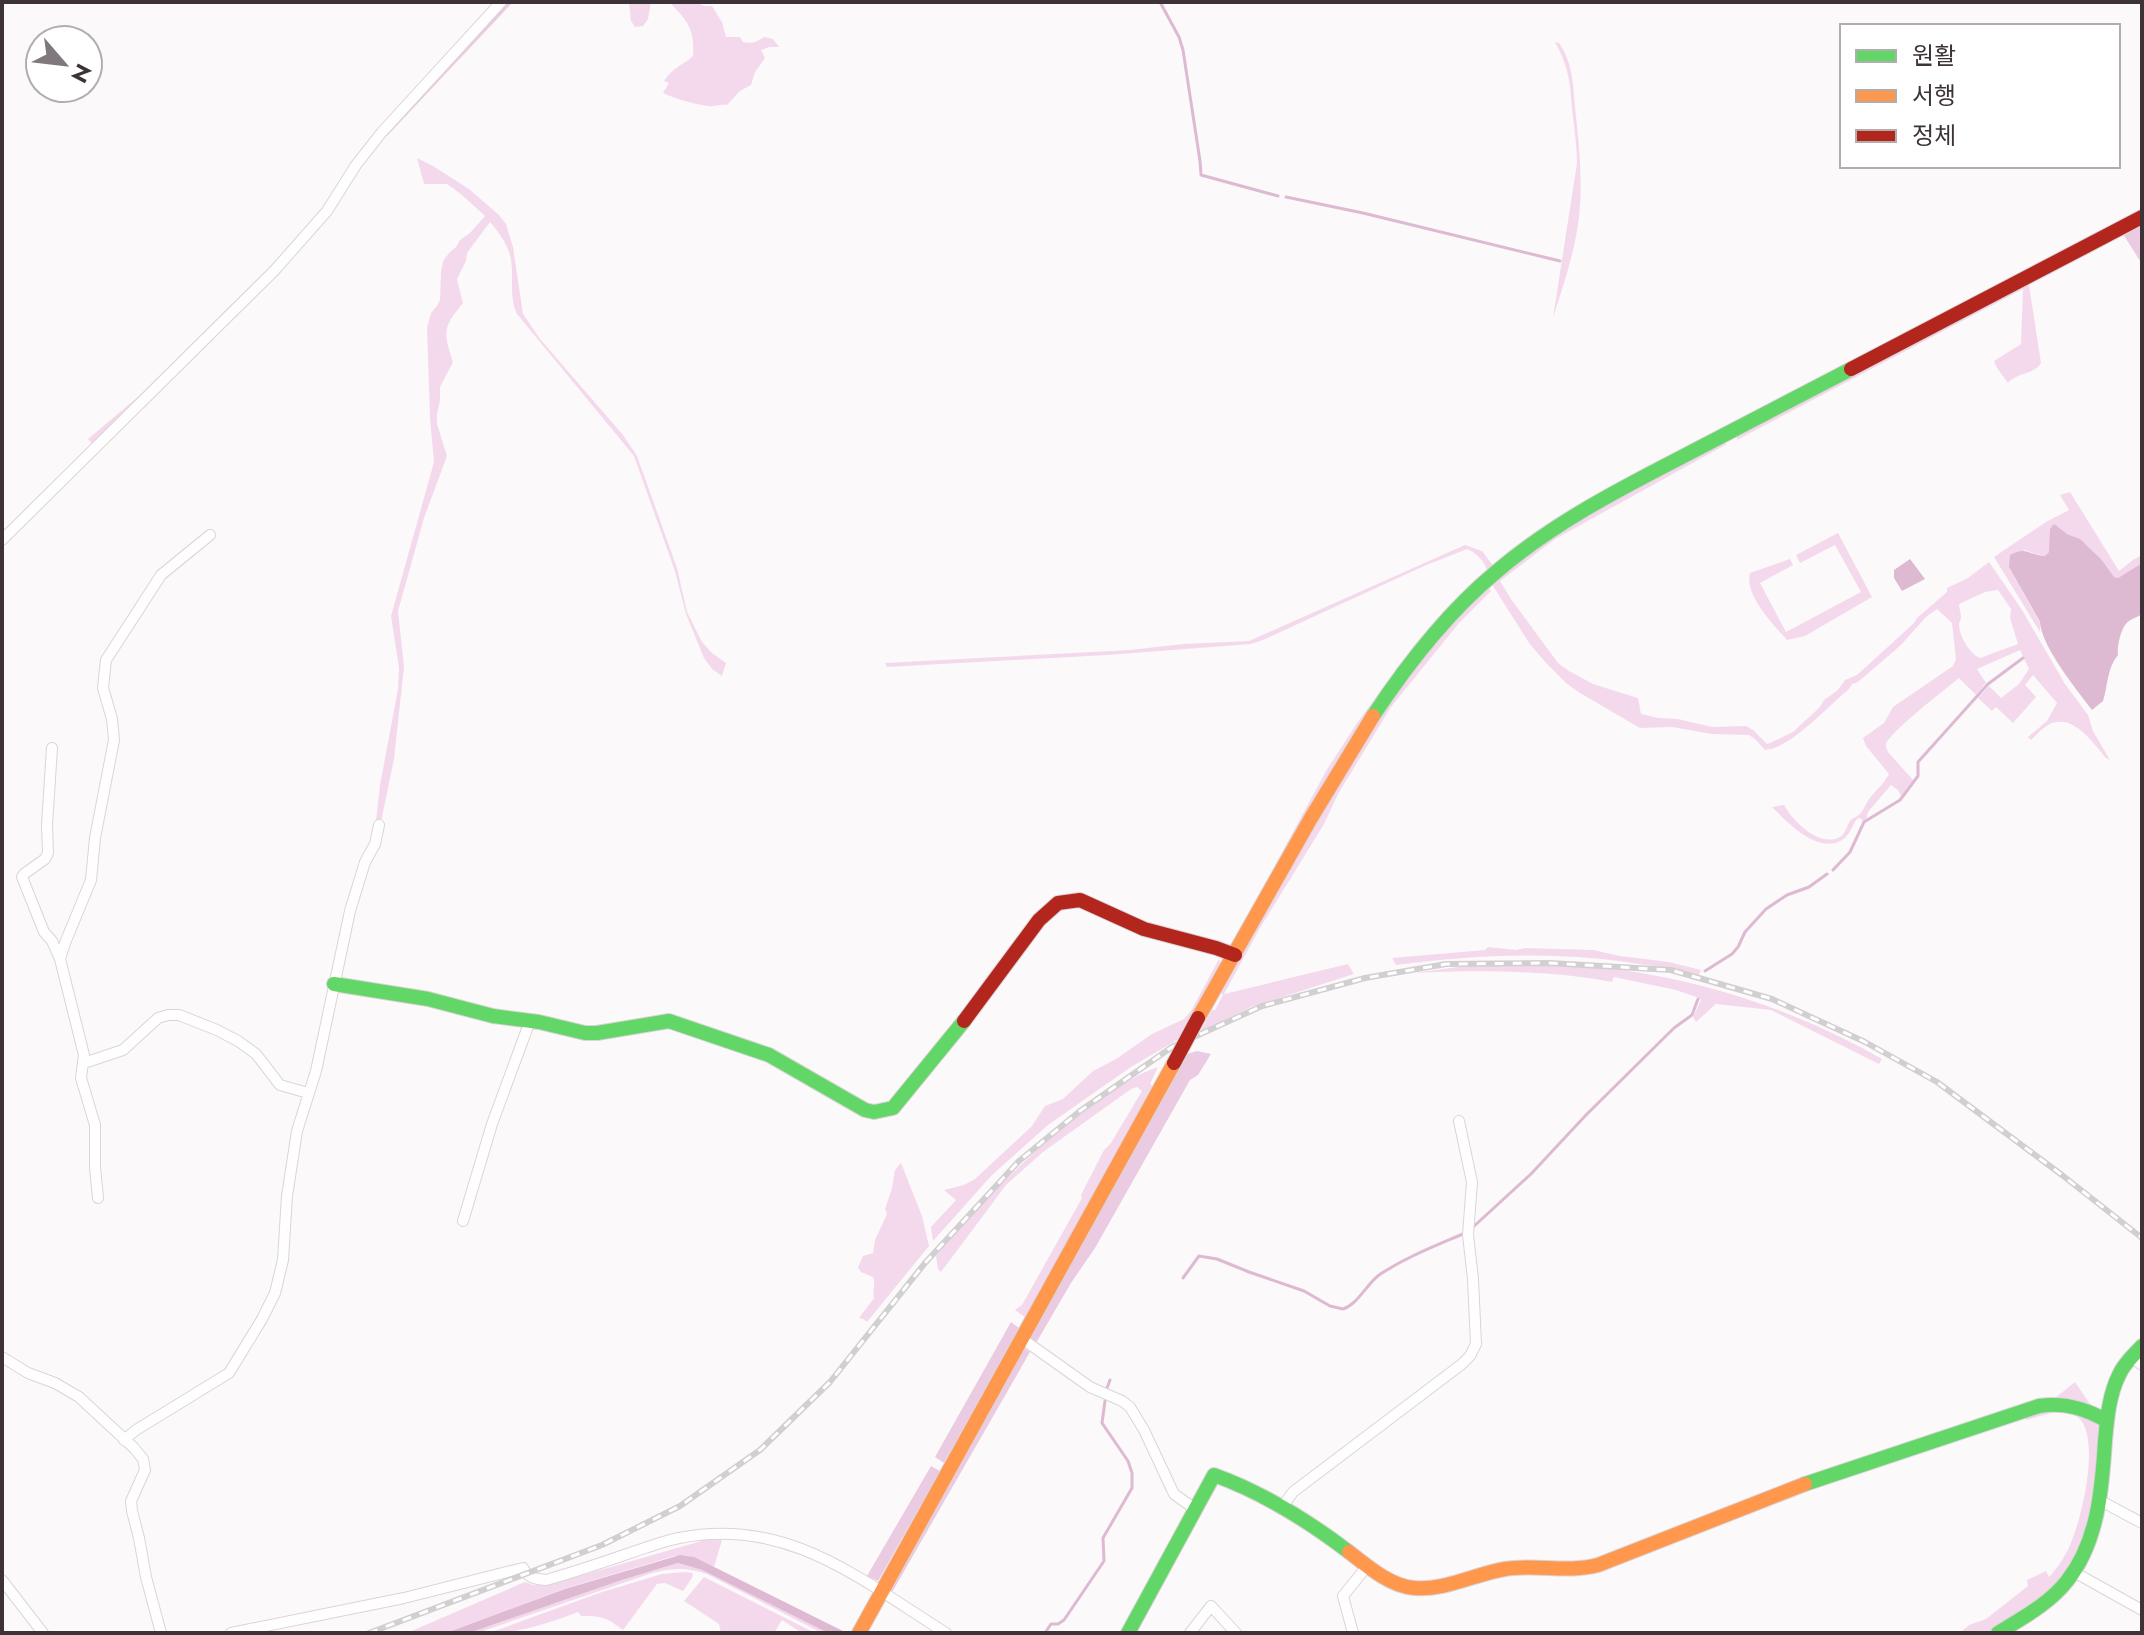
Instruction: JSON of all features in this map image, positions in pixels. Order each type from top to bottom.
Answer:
[{"type":"street","points":[[2,540],[274,271],[327,211],[356,165],[382,132],[501,2]]},
{"type":"street","points":[[859,1633],[1302,832],[1369,720],[1424,648],[1486,581],[1528,547],[1594,503],[2142,217]]},
{"type":"street","points":[[60,959],[89,890],[95,838],[114,740],[103,688],[106,660],[161,575],[210,535]]},
{"type":"street","points":[[52,748],[48,853],[22,877],[44,932],[60,959],[84,1055],[81,1078],[95,1125],[98,1198]]},
{"type":"street","points":[[124,1440],[229,1373],[275,1293],[280,1276],[297,1131],[316,1071],[350,911],[379,825]]},
{"type":"street","points":[[334,984],[428,999],[493,1016],[585,1033],[669,1021],[769,1055],[865,1110],[874,1112],[893,1108],[905,1096],[1039,920],[1058,903],[1080,900],[1144,929],[1235,955]]},
{"type":"street","points":[[84,1063],[123,1050],[158,1018],[179,1015],[238,1041],[256,1054],[280,1085],[308,1093]]},
{"type":"street","points":[[463,1221],[492,1124],[530,1021]]},
{"type":"street","points":[[1282,1507],[1293,1492],[1462,1364],[1474,1349],[1473,1279],[1468,1226],[1472,1182],[1459,1121]]},
{"type":"street","points":[[1021,1338],[1090,1387],[1130,1407],[1174,1494],[1195,1509]]},
{"type":"street","points":[[1998,1633],[2049,1598],[2074,1572],[2090,1537],[2099,1500],[2107,1421],[2117,1377],[2136,1361],[2142,1346]]},
{"type":"street","points":[[2,1357],[88,1403],[139,1452],[145,1464],[131,1501],[132,1511],[161,1633]]},
{"type":"street","points":[[1128,1633],[1214,1475],[1243,1485],[1308,1521],[1384,1576],[1411,1588],[1423,1588],[1507,1569],[1582,1569],[1598,1565],[1813,1481],[2039,1406],[2055,1403],[2075,1406],[2107,1421]]},
{"type":"street","points":[[2099,1500],[2142,1523]]},
{"type":"street","points":[[231,1633],[404,1598],[523,1568],[532,1578],[546,1580],[679,1538],[734,1533],[801,1547],[835,1564],[946,1633]]},
{"type":"street","points":[[1353,1633],[1343,1596],[1368,1565]]},
{"type":"street","points":[[2074,1572],[2142,1610]]},
{"type":"street","points":[[2,1580],[43,1633]]},
{"type":"street","points":[[1190,1633],[1211,1606],[1236,1633]]},
{"type":"shaded area","points":[[506,2],[513,2],[387,136],[384,131]]},
{"type":"shaded area","points":[[629,2],[651,2],[648,19],[643,26],[635,27],[631,21]]},
{"type":"shaded area","points":[[669,2],[697,2],[712,6],[722,22],[726,37],[740,37],[743,42],[749,43],[764,37],[773,39],[779,47],[761,50],[765,58],[755,72],[751,85],[740,91],[727,105],[702,105],[663,93],[669,83],[664,81],[667,77],[693,56],[693,39],[688,26]]},
{"type":"shaded area","points":[[1555,42],[1564,51],[1572,74],[1581,189],[1575,243],[1553,318],[1577,163],[1569,82]]},
{"type":"shaded area","points":[[417,158],[469,189],[506,224],[513,247],[523,314],[637,456],[677,568],[687,612],[702,642],[726,663],[722,676],[704,658],[686,614],[675,571],[634,456],[517,314],[510,255],[490,222],[467,253],[457,279],[463,303],[448,324],[446,336],[453,362],[440,387],[437,414],[447,456],[424,518],[398,611],[404,667],[394,759],[381,822],[376,821],[380,785],[398,689],[399,668],[391,616],[434,462],[427,328],[431,313],[440,300],[443,261],[485,216],[447,184],[424,184]]},
{"type":"shaded area","points":[[325,212],[273,269],[94,446],[88,439],[139,396]]},
{"type":"shaded area","points":[[2140,225],[2142,229],[2142,264],[2123,234]]},
{"type":"shaded area","points":[[2027,283],[2041,363],[2034,370],[2008,383],[1994,361],[2021,344],[2023,289],[1737,440],[1737,436]]},
{"type":"shaded area","points":[[1723,443],[1727,444],[1555,539],[1500,581],[1558,663],[1593,684],[1638,698],[1641,714],[1712,727],[1746,726],[1767,744],[1770,743],[1793,732],[1845,680],[1857,675],[1913,624],[1947,592],[1947,588],[1968,578],[1989,562],[2022,610],[2065,684],[2088,715],[2093,731],[2110,760],[2083,732],[2068,723],[2052,723],[2031,740],[2028,737],[2047,721],[2057,703],[2033,675],[2025,685],[2036,697],[2013,723],[1996,707],[1992,711],[1978,698],[1989,686],[2001,698],[2019,684],[2029,669],[2020,650],[1977,669],[1986,683],[1976,695],[1959,678],[1889,739],[1886,745],[1888,752],[1913,780],[1901,796],[1891,785],[1868,812],[1866,820],[1857,819],[1842,840],[1833,844],[1813,840],[1794,828],[1772,807],[1784,805],[1800,825],[1815,836],[1832,839],[1845,832],[1850,821],[1861,812],[1889,774],[1863,738],[1884,723],[1893,707],[1953,666],[1956,659],[1952,623],[1937,609],[1901,645],[1852,684],[1808,726],[1775,748],[1765,750],[1749,735],[1712,734],[1672,727],[1640,728],[1566,683],[1529,643],[1490,581],[1586,513]],"holes":[[[1998,590],[2011,609],[2010,618],[2018,644],[1980,658],[1976,656],[1961,634],[1959,604],[1985,592]]]},
{"type":"shaded area","points":[[2070,492],[2119,571],[2142,555],[2142,563],[2118,578],[2113,577],[2088,546],[2067,534],[2050,547],[2045,556],[2025,550],[2009,567],[2040,623],[2040,632],[1994,557],[2069,510],[2060,495]]},
{"type":"shaded area","points":[[2054,524],[2080,539],[2114,577],[2118,578],[2142,563],[2142,614],[2124,627],[2103,701],[2092,710],[2046,643],[2040,622],[2009,567],[2010,555],[2016,552],[2045,556],[2049,552],[2050,529]]},
{"type":"shaded area","points":[[1838,533],[1872,597],[1805,636],[1787,640],[1755,600],[1749,582],[1750,573],[1790,559],[1793,565],[1760,583],[1786,632],[1861,592],[1835,545],[1800,563],[1796,555]]},
{"type":"shaded area","points":[[1465,545],[1482,551],[1495,568],[1426,638],[1243,931],[1235,939],[1326,771],[1357,723],[1412,649],[1487,571],[1477,555],[1467,549],[1251,644],[887,667],[885,663],[1249,641]]},
{"type":"shaded area","points":[[1910,559],[1925,579],[1902,591],[1894,578],[1894,570]]},
{"type":"shaded area","points":[[1488,586],[1491,591],[1459,623],[1391,707],[1224,994],[1348,964],[1354,974],[1251,1007],[1200,1032],[1212,1010],[1215,1010],[1223,995],[1220,992],[1362,738],[1441,635]]},
{"type":"shaded area","points":[[1488,947],[1593,950],[1701,970],[1699,975],[1568,956],[1482,957],[1396,965],[1392,958],[1485,950]]},
{"type":"shaded area","points":[[1219,959],[1222,967],[1177,1040],[1131,1067],[1048,1125],[992,1175],[933,1241],[931,1227],[956,1200],[944,1190],[975,1179],[1032,1126],[1045,1106],[1063,1099],[1093,1071],[1152,1034],[1184,1019]]},
{"type":"shaded area","points":[[1546,963],[1634,972],[1720,991],[1803,1020],[1882,1059],[1879,1064],[1771,1010],[1716,1004],[1696,1022],[1693,1017],[1701,1000],[1699,998],[1614,977],[1612,982],[1514,972],[1415,973],[1472,965]]},
{"type":"shaded area","points":[[1197,1051],[1211,1054],[1198,1075],[1190,1080],[1095,1248],[1036,1343],[1027,1337],[1187,1054]]},
{"type":"shaded area","points":[[1158,1067],[1150,1084],[1154,1087],[1026,1318],[1015,1310],[1022,1305],[1082,1198],[1104,1150],[1142,1091],[1137,1087],[1043,1152],[1006,1185],[941,1272],[938,1269],[936,1256],[993,1192],[1034,1153],[1100,1100],[1135,1077]]},
{"type":"shaded area","points":[[901,1163],[922,1216],[929,1246],[867,1322],[859,1318],[874,1298],[874,1280],[858,1267],[863,1256],[873,1253],[875,1240],[887,1214],[885,1209],[895,1170]]},
{"type":"shaded area","points":[[1011,1322],[1019,1328],[944,1463],[935,1457]]},
{"type":"shaded area","points":[[1022,1347],[1030,1352],[891,1594],[886,1591]]},
{"type":"shaded area","points":[[2075,1382],[2090,1404],[2055,1398]]},
{"type":"shaded area","points":[[2058,1406],[2099,1422],[2100,1430],[2093,1510],[2076,1560],[2029,1609],[1990,1633],[1960,1633],[1969,1625],[1986,1619],[2028,1586],[2027,1580],[2046,1571],[2049,1577],[2070,1545],[2085,1494],[2088,1438],[2083,1424],[2075,1415],[2057,1412],[2026,1420],[2024,1415]]},
{"type":"shaded area","points":[[931,1466],[940,1471],[878,1581],[867,1576]]},
{"type":"shaded area","points":[[705,1540],[722,1540],[714,1567],[689,1556],[674,1556],[564,1589],[446,1633],[407,1633],[525,1582],[548,1585]]},
{"type":"shaded area","points":[[680,1555],[694,1557],[847,1633],[828,1633],[702,1570],[678,1563],[469,1633],[446,1633],[565,1589]]},
{"type":"shaded area","points":[[678,1563],[702,1570],[828,1633],[822,1633],[707,1574],[680,1569],[652,1573],[477,1633],[469,1633],[622,1580]]},
{"type":"shaded area","points":[[693,1573],[683,1591],[665,1583],[657,1584],[623,1630],[604,1618],[581,1616],[578,1612],[524,1629],[489,1633],[602,1592],[662,1574]]},
{"type":"shaded area","points":[[704,1577],[815,1633],[802,1633],[782,1620],[774,1633],[721,1633],[719,1624],[684,1601]]},
{"type":"waterway","points":[[1160,2],[1183,50],[1201,175],[1278,196]]},
{"type":"waterway","points":[[1286,197],[1560,261]]},
{"type":"waterway","points":[[1833,870],[1850,852],[1864,822],[1900,800],[1918,776],[1918,762],[1988,684],[2023,658]]},
{"type":"waterway","points":[[1705,971],[1732,954],[1745,932],[1766,909],[1827,874]]},
{"type":"waterway","points":[[1472,1228],[1531,1174],[1674,1028],[1692,1015],[1698,999]]},
{"type":"waterway","points":[[1183,1278],[1199,1256],[1217,1259],[1343,1309],[1353,1303],[1379,1275],[1465,1233]]},
{"type":"waterway","points":[[1107,1388],[1110,1380]]},
{"type":"waterway","points":[[1045,1633],[1051,1624],[1064,1620],[1104,1561],[1103,1538],[1132,1488],[1128,1461],[1102,1423],[1105,1401]]},
{"type":"railway","points":[[369,1633],[602,1545],[680,1506],[760,1450],[830,1382],[925,1263],[1019,1161],[1080,1111],[1172,1047],[1262,1006],[1365,978],[1446,964],[1549,963],[1671,970],[1772,999],[1865,1042],[1937,1082],[2142,1238]]},
{"type":"traffic: fast","points":[[1373,716],[1445,621],[1478,587],[1539,539],[1630,484],[1851,369]]},
{"type":"traffic: fast","points":[[334,984],[428,999],[493,1016],[539,1022],[585,1033],[669,1021],[769,1055],[865,1110],[874,1112],[893,1108],[964,1021]]},
{"type":"traffic: fast","points":[[1998,1633],[2052,1597],[2067,1581],[2086,1549],[2096,1514],[2113,1391],[2124,1367],[2142,1346]]},
{"type":"traffic: fast","points":[[1805,1484],[2039,1406],[2074,1407],[2107,1421]]},
{"type":"traffic: fast","points":[[1128,1633],[1214,1475],[1284,1508],[1349,1552]]},
{"type":"traffic: slow","points":[[1198,1018],[1311,818],[1373,716]]},
{"type":"traffic: slow","points":[[859,1633],[1174,1063]]},
{"type":"traffic: slow","points":[[1349,1552],[1388,1579],[1414,1588],[1448,1585],[1505,1569],[1586,1567],[1805,1484]]},
{"type":"traffic: jam","points":[[1851,369],[2142,217]]},
{"type":"traffic: jam","points":[[964,1021],[1039,920],[1058,903],[1080,900],[1144,929],[1235,955]]},
{"type":"traffic: jam","points":[[1174,1063],[1198,1018]]}]
